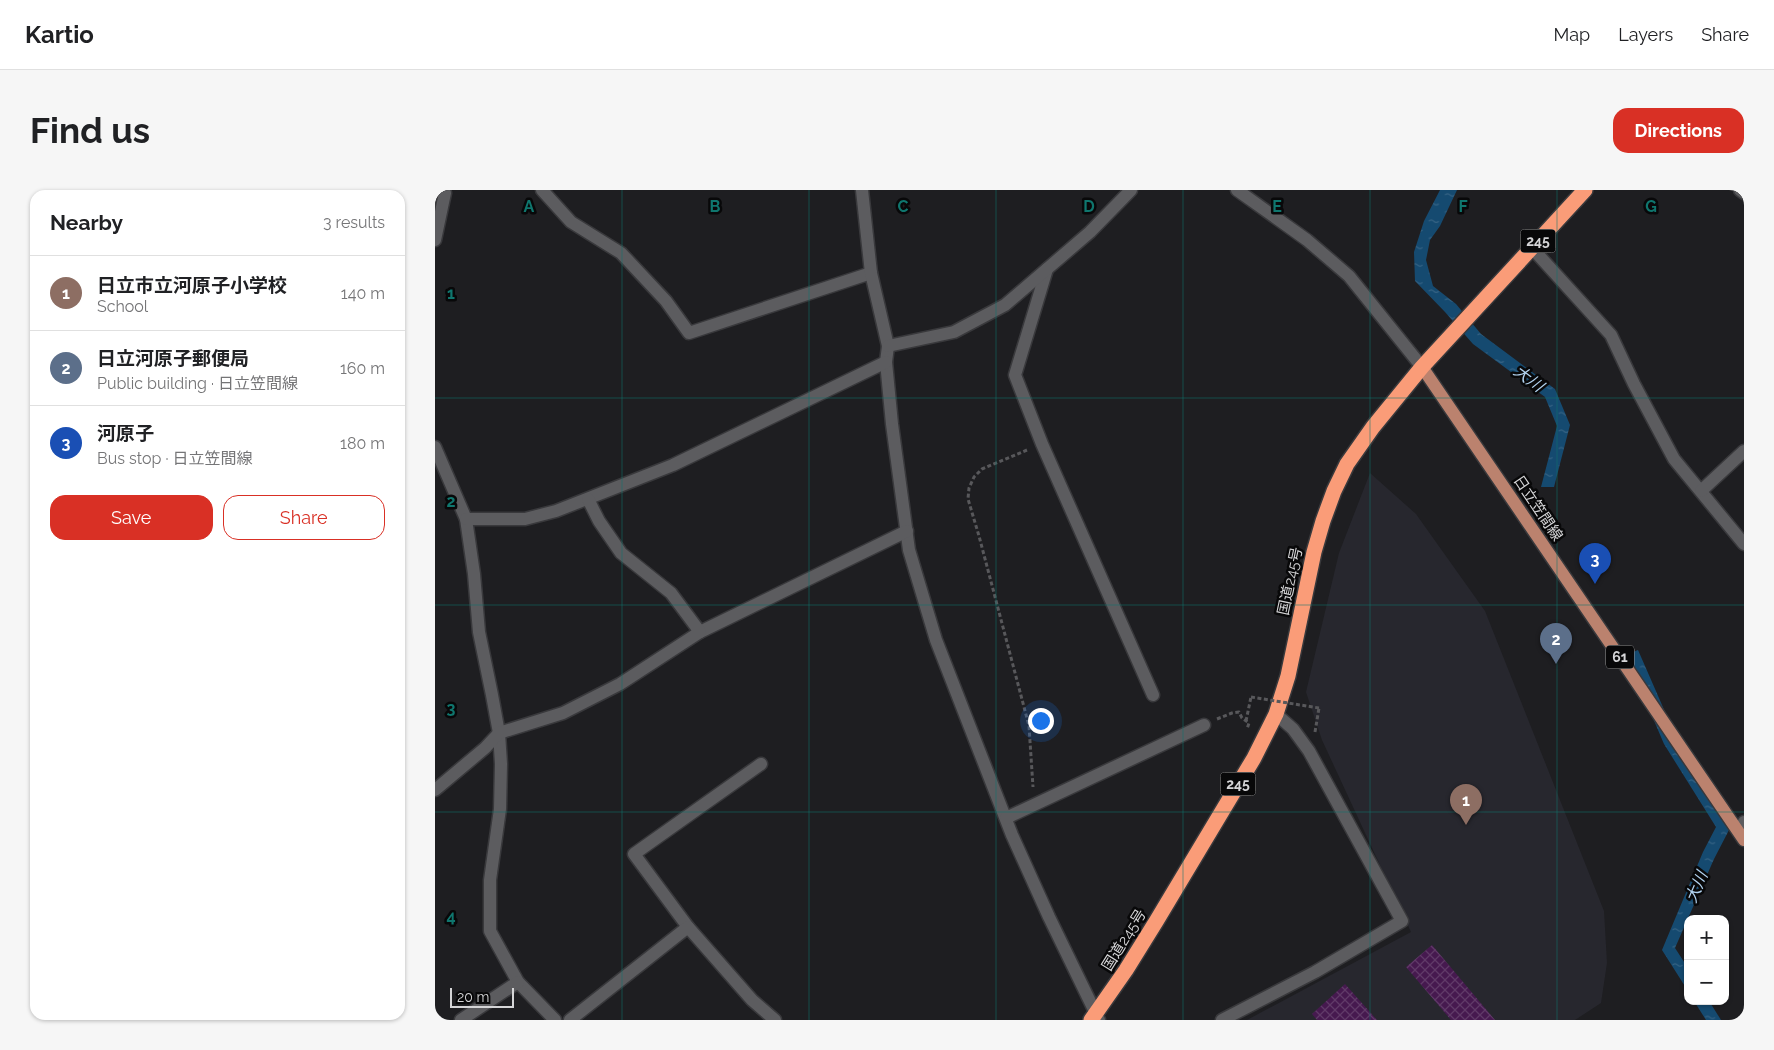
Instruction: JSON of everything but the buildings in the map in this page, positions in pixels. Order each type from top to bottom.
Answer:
[{"type":"highway","name":"国道245号","points":[[1095,1018],[1207,838],[1254,758],[1276,714],[1289,676],[1314,552],[1334,491],[1347,464],[1422,367],[1585,190]]},
{"type":"main road","name":"日立笠間線","points":[[1422,367],[1742,831]]},
{"type":"street","points":[[542,190],[571,222],[621,253],[666,301],[689,333],[871,273]]},
{"type":"street","points":[[862,190],[871,273],[887,346],[886,362],[892,424],[909,550],[936,640],[1006,818],[1095,1018]]},
{"type":"street","points":[[887,346],[953,332],[1005,305],[1090,232],[1131,190]]},
{"type":"street","points":[[1237,190],[1307,240],[1349,276],[1422,367]]},
{"type":"street","points":[[1740,190],[1744,193]]},
{"type":"street","points":[[435,240],[446,191]]},
{"type":"street","points":[[1532,248],[1611,335],[1634,384],[1674,459],[1744,544]]},
{"type":"street","points":[[1047,269],[1015,375],[1042,444],[1153,695]]},
{"type":"street","points":[[466,519],[525,519],[556,512],[673,465],[886,362]]},
{"type":"street","points":[[435,447],[466,519],[474,574],[479,632],[499,733],[501,764],[500,809],[490,880],[490,930],[518,982],[555,1020]]},
{"type":"street","points":[[1701,492],[1744,451]]},
{"type":"street","points":[[588,499],[599,521],[621,553],[671,593],[700,632]]},
{"type":"street","points":[[435,790],[485,748],[499,733],[563,713],[619,684],[700,632],[907,530]]},
{"type":"street","points":[[1222,1020],[1315,972],[1403,921],[1309,751],[1293,729],[1276,714]]},
{"type":"street","points":[[1006,818],[1205,725]]},
{"type":"street","points":[[761,764],[634,854],[688,927],[752,1000],[775,1020]]},
{"type":"street","points":[[570,1020],[688,927]]},
{"type":"street","points":[[461,1020],[518,982]]},
{"type":"path","points":[[1035,805],[1029,726],[968,499],[969,488],[974,477],[982,469],[1042,444]]},
{"type":"path","points":[[1246,722],[1251,697],[1319,708],[1315,733],[1311,727]]},
{"type":"path","points":[[1205,725],[1239,712],[1242,718],[1249,723],[1245,732]]},
{"type":"shaded area","points":[[1370,473],[1416,514],[1485,611],[1604,911],[1607,963],[1601,1003],[1575,1020],[1247,1020],[1411,932],[1322,740],[1306,692],[1339,553]]},
{"type":"water","name":"大川","points":[[1440,190],[1457,190],[1440,226],[1430,240],[1426,260],[1433,286],[1456,304],[1481,334],[1555,389],[1570,425],[1554,487],[1541,487],[1557,426],[1545,397],[1473,344],[1415,281],[1414,252],[1424,221]]},
{"type":"water","name":"大川","points":[[1638,650],[1686,760],[1729,830],[1689,915],[1684,915],[1684,927],[1675,948],[1684,962],[1684,985],[1662,950],[1703,852],[1716,827],[1664,744],[1626,655]]},
{"type":"water","points":[[1697,1005],[1712,1005],[1721,1020],[1706,1020]]},
{"type":"place","name":"河原子","points":[[1595,584]]},
{"type":"place","name":"日立河原子郵便局","points":[[1556,664]]},
{"type":"place","name":"日立市立河原子小学校","points":[[1466,825]]}]
